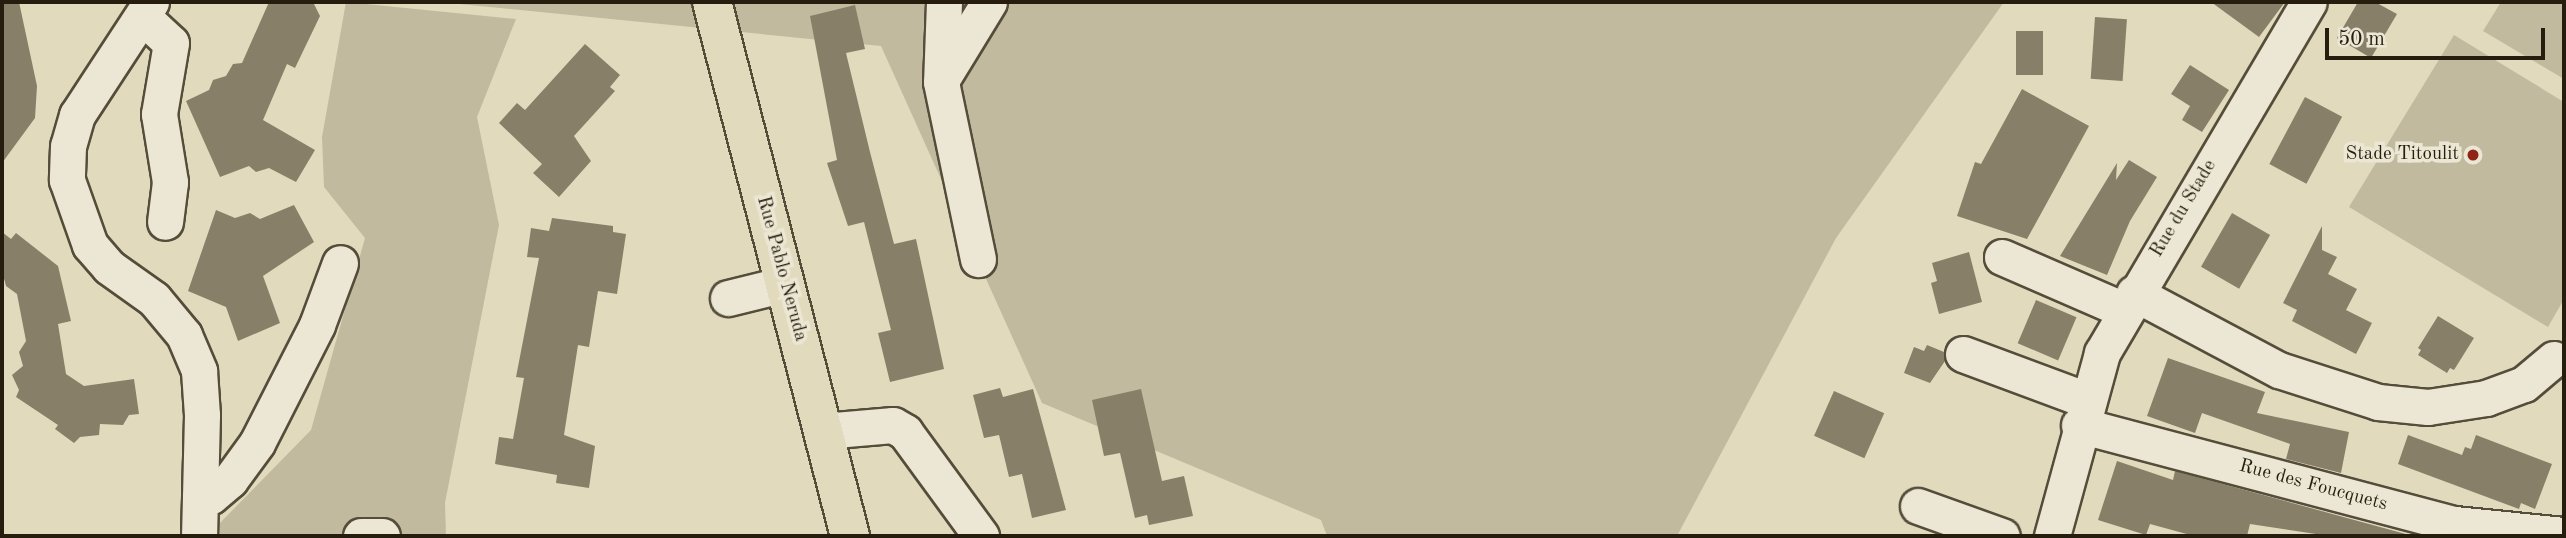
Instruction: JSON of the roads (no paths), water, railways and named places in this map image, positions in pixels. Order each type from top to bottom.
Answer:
[{"type":"main road","name":"Rue Pablo Neruda","points":[[722,10],[785,284],[850,536]]},
{"type":"street","points":[[943,2],[941,82],[978,259]]},
{"type":"street","points":[[941,82],[989,2]]},
{"type":"street","name":"Rue du Stade","points":[[2052,536],[2083,413],[2102,353],[2129,302],[2309,2]]},
{"type":"street","points":[[165,222],[170,182],[159,114],[171,43],[147,10],[77,115],[68,146],[67,180],[90,245],[109,267],[154,299],[184,335],[199,371],[199,536]]},
{"type":"street","points":[[2002,257],[2129,302],[2279,370],[2378,402],[2428,407],[2486,398],[2524,384],[2554,359]]},
{"type":"street","points":[[200,497],[211,496],[230,480],[257,443],[317,325],[340,263]]},
{"type":"street","points":[[728,298],[785,284]]},
{"type":"street","name":"Rue des Foucquets","points":[[1963,354],[2083,413],[2455,524],[2554,535]]},
{"type":"street","points":[[823,431],[893,425],[905,432],[981,536]]},
{"type":"street","points":[[1918,506],[2002,536]]},
{"type":"street","points":[[361,536],[382,536]]},
{"type":"place","name":"Stade Titoulit","points":[[2473,155]]}]
